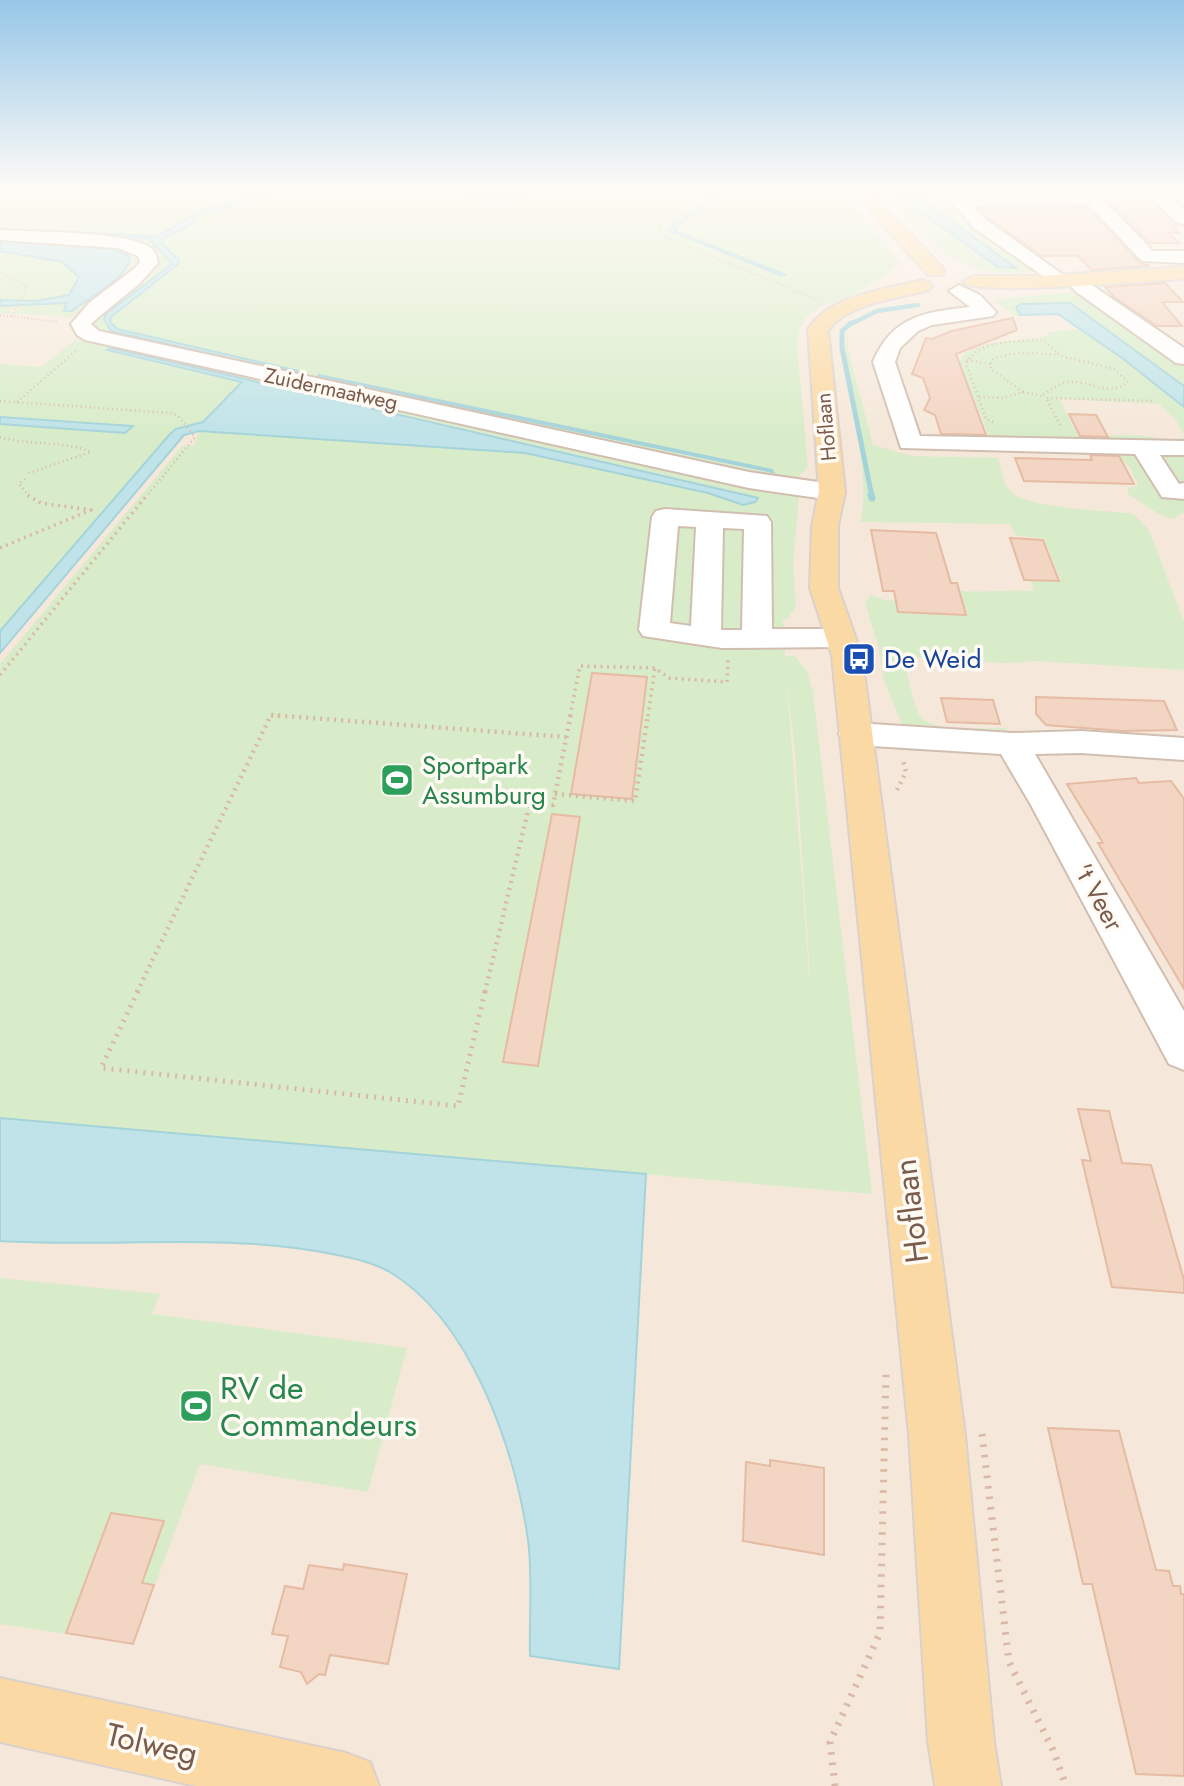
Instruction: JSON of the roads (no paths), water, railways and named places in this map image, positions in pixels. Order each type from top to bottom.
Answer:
[{"type":"main road","points":[[942,271],[950,279]]},
{"type":"main road","name":"Hoflaan","points":[[968,1786],[961,1742],[937,1435],[847,656],[824,588],[825,526],[832,492],[818,329],[822,321],[842,310],[950,279],[1039,282],[1184,273]]},
{"type":"main road","name":"Tolweg","points":[[0,1710],[346,1786]]},
{"type":"street","name":"Zuidermaatweg","points":[[143,271],[91,311],[87,330],[749,480],[832,492]]},
{"type":"street","points":[[1049,271],[1053,274]]},
{"type":"street","points":[[950,279],[986,312],[921,321],[895,337],[884,362],[910,443],[1184,448]]},
{"type":"street","points":[[1082,287],[1184,358]]},
{"type":"street","points":[[1147,332],[1184,332]]},
{"type":"street","points":[[1143,447],[1171,492],[1184,491]]},
{"type":"street","points":[[729,638],[758,522],[665,517],[654,630],[729,638],[839,638]]},
{"type":"street","points":[[710,519],[729,638]]},
{"type":"street","points":[[857,745],[1018,753],[1081,742],[1184,749]]},
{"type":"street","name":"'t Veer","points":[[1018,753],[1184,1051]]},
{"type":"water","points":[[73,271],[123,271],[72,311],[64,311],[66,303],[0,306],[0,300],[36,301],[69,295],[79,277]]},
{"type":"water","points":[[162,271],[169,271],[111,317],[110,322],[117,329],[307,373],[268,367],[111,331],[104,319],[106,314]]},
{"type":"water","points":[[1070,303],[1184,386],[1184,407],[1122,358],[1058,314],[1020,315],[1016,307],[1021,304]]},
{"type":"water","points":[[111,348],[758,498],[755,502],[743,505],[708,493],[525,453],[199,431],[184,435],[0,653],[0,631],[170,434],[176,429],[203,422],[242,382],[107,350]]},
{"type":"water","points":[[319,375],[772,470],[773,472],[318,377]]},
{"type":"water","points":[[0,417],[133,426],[125,433],[0,424]]},
{"type":"water","points":[[0,1118],[646,1174],[619,1669],[530,1656],[531,1583],[528,1540],[522,1505],[500,1428],[465,1353],[443,1321],[417,1293],[388,1271],[375,1265],[339,1255],[291,1247],[208,1242],[0,1241]]},
{"type":"waterway","points":[[849,325],[877,311],[918,305]]},
{"type":"waterway","points":[[851,323],[842,331],[842,348],[872,497]]},
{"type":"place","name":"De Weid","points":[[859,659]]},
{"type":"place","name":"Sportpark Assumburg","points":[[397,780]]},
{"type":"place","name":"RV de Commandeurs","points":[[196,1406]]}]
